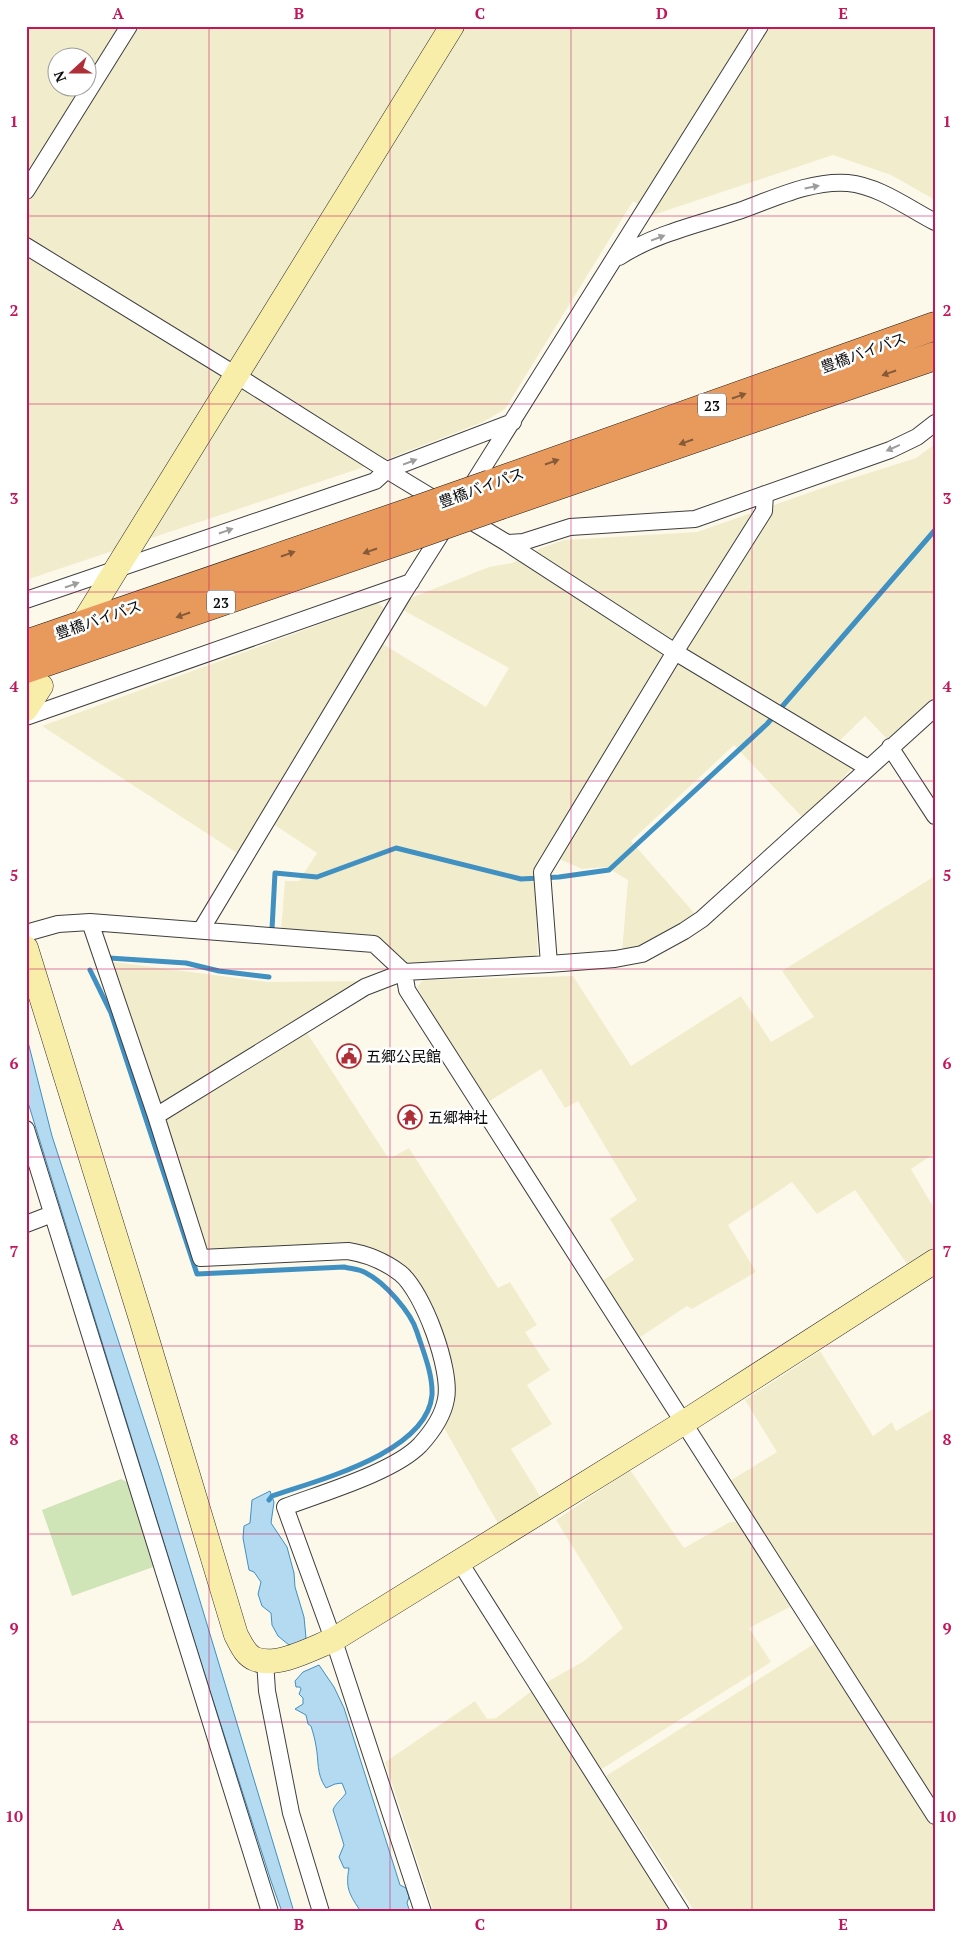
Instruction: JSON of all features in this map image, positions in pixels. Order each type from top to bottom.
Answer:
[{"type":"highway","name":"豊橋バイパス","points":[[495,495],[935,326]]},
{"type":"highway","name":"豊橋バイパス","points":[[26,644],[414,523],[495,495],[935,356]]},
{"type":"highway","name":"豊橋バイパス","points":[[33,678],[414,523]]},
{"type":"street","points":[[26,191],[129,26]]},
{"type":"street","points":[[86,618],[452,26]]},
{"type":"street","points":[[201,930],[411,582],[514,422],[760,26]]},
{"type":"street","points":[[615,260],[634,247],[807,187],[850,184],[881,193],[935,222]]},
{"type":"street","points":[[26,246],[507,543],[675,652],[868,768]]},
{"type":"street","points":[[26,600],[375,481],[387,470],[514,422]]},
{"type":"street","points":[[507,543],[522,542],[570,527],[695,519],[890,450],[917,436],[935,423]]},
{"type":"street","points":[[549,964],[542,877],[675,652],[764,511],[765,494]]},
{"type":"street","points":[[26,717],[411,582]]},
{"type":"street","points":[[26,709],[33,678]]},
{"type":"street","points":[[156,1116],[365,987],[404,972],[549,964],[642,954],[684,932],[702,919],[935,708]]},
{"type":"street","points":[[890,747],[935,816]]},
{"type":"street","points":[[90,922],[156,1116],[201,1258],[348,1251],[366,1254],[401,1274],[412,1288],[421,1304],[440,1349],[446,1377],[446,1400],[435,1427],[418,1446],[401,1460],[379,1471],[285,1507],[333,1640],[424,1912]]},
{"type":"street","points":[[26,933],[58,924],[90,922],[374,944],[404,972],[407,990],[935,1816]]},
{"type":"street","points":[[26,948],[141,1319],[236,1635],[244,1651],[254,1658],[276,1660],[333,1640],[683,1423],[935,1261]]},
{"type":"street","points":[[26,1129],[270,1912]]},
{"type":"street","points":[[26,1224],[52,1214]]},
{"type":"street","points":[[459,1561],[680,1912]]},
{"type":"street","points":[[276,1660],[267,1691],[291,1813],[318,1907]]},
{"type":"shaded area","points":[[26,26],[935,26],[935,200],[891,175],[833,155],[650,216],[651,211],[633,201],[505,409],[483,422],[385,460],[26,580]]},
{"type":"shaded area","points":[[935,444],[935,696],[887,739],[865,716],[829,751],[852,768],[811,814],[802,817],[734,745],[631,841],[696,915],[646,947],[622,952],[628,880],[606,867],[582,869],[543,852],[534,868],[538,960],[409,965],[377,939],[281,931],[285,881],[299,881],[317,853],[261,816],[237,853],[42,726],[378,603],[387,611],[373,638],[486,707],[509,668],[401,609],[408,599],[489,567],[512,563],[539,549],[564,540],[697,532],[831,485],[916,458]]},
{"type":"shaded area","points":[[935,876],[935,942],[932,944],[935,949],[935,1153],[911,1169],[935,1210],[935,1247],[907,1264],[855,1190],[817,1214],[792,1182],[728,1225],[756,1272],[692,1309],[687,1306],[636,1340],[599,1283],[634,1260],[610,1219],[637,1200],[578,1101],[565,1108],[541,1069],[488,1102],[446,1040],[417,987],[423,980],[573,976],[631,1066],[741,996],[771,1042],[814,1017],[782,971]]},
{"type":"shaded area","points":[[114,962],[268,982],[368,981],[300,1022],[389,1159],[409,1148],[498,1288],[510,1282],[537,1325],[525,1332],[550,1370],[527,1385],[552,1424],[511,1449],[543,1501],[500,1527],[443,1426],[454,1405],[455,1387],[446,1349],[386,1257],[224,1254],[209,1249],[199,1236],[112,968]]},
{"type":"shaded area","points":[[820,1351],[873,1436],[892,1422],[896,1431],[935,1408],[935,1912],[695,1912],[606,1776],[828,1635],[728,1482],[777,1452],[745,1400]]},
{"type":"shaded area","points":[[630,1470],[684,1548],[730,1522],[741,1522],[794,1605],[749,1628],[771,1662],[589,1777],[672,1912],[434,1912],[385,1762],[475,1701],[487,1719],[496,1718],[533,1690],[584,1661],[623,1628],[556,1520]]},
{"type":"green space","points":[[121,1479],[129,1483],[156,1566],[72,1596],[42,1510]]},
{"type":"water","points":[[26,1034],[52,1136],[161,1472],[294,1912],[282,1912],[271,1881],[202,1666],[26,1096]]},
{"type":"water","points":[[270,1491],[274,1502],[271,1523],[287,1547],[294,1573],[295,1587],[304,1617],[306,1638],[304,1644],[289,1645],[278,1636],[272,1625],[271,1613],[262,1606],[258,1594],[261,1582],[254,1572],[249,1570],[243,1538],[244,1526],[250,1523],[252,1500]]},
{"type":"water","points":[[319,1665],[334,1687],[344,1708],[400,1885],[406,1888],[409,1897],[407,1903],[410,1912],[361,1912],[349,1892],[349,1868],[344,1868],[339,1857],[344,1845],[333,1810],[346,1793],[342,1783],[326,1788],[319,1773],[316,1743],[311,1726],[308,1724],[306,1715],[295,1709],[303,1704],[303,1698],[299,1694],[301,1689],[296,1687],[295,1681],[303,1672]]},
{"type":"waterway","points":[[272,929],[275,873],[317,877],[396,848],[521,879],[559,877],[609,870],[767,724],[935,530]]},
{"type":"waterway","points":[[109,958],[186,963],[219,971],[269,977]]},
{"type":"waterway","points":[[90,970],[111,1013],[197,1274],[344,1267],[364,1272],[381,1283],[403,1307],[414,1324],[425,1355],[432,1395],[426,1415],[411,1433],[391,1448],[367,1461],[316,1482],[272,1496],[269,1500]]},
{"type":"place","name":"五郷公民館","points":[[349,1056]]},
{"type":"place","name":"五郷神社","points":[[410,1117]]}]
